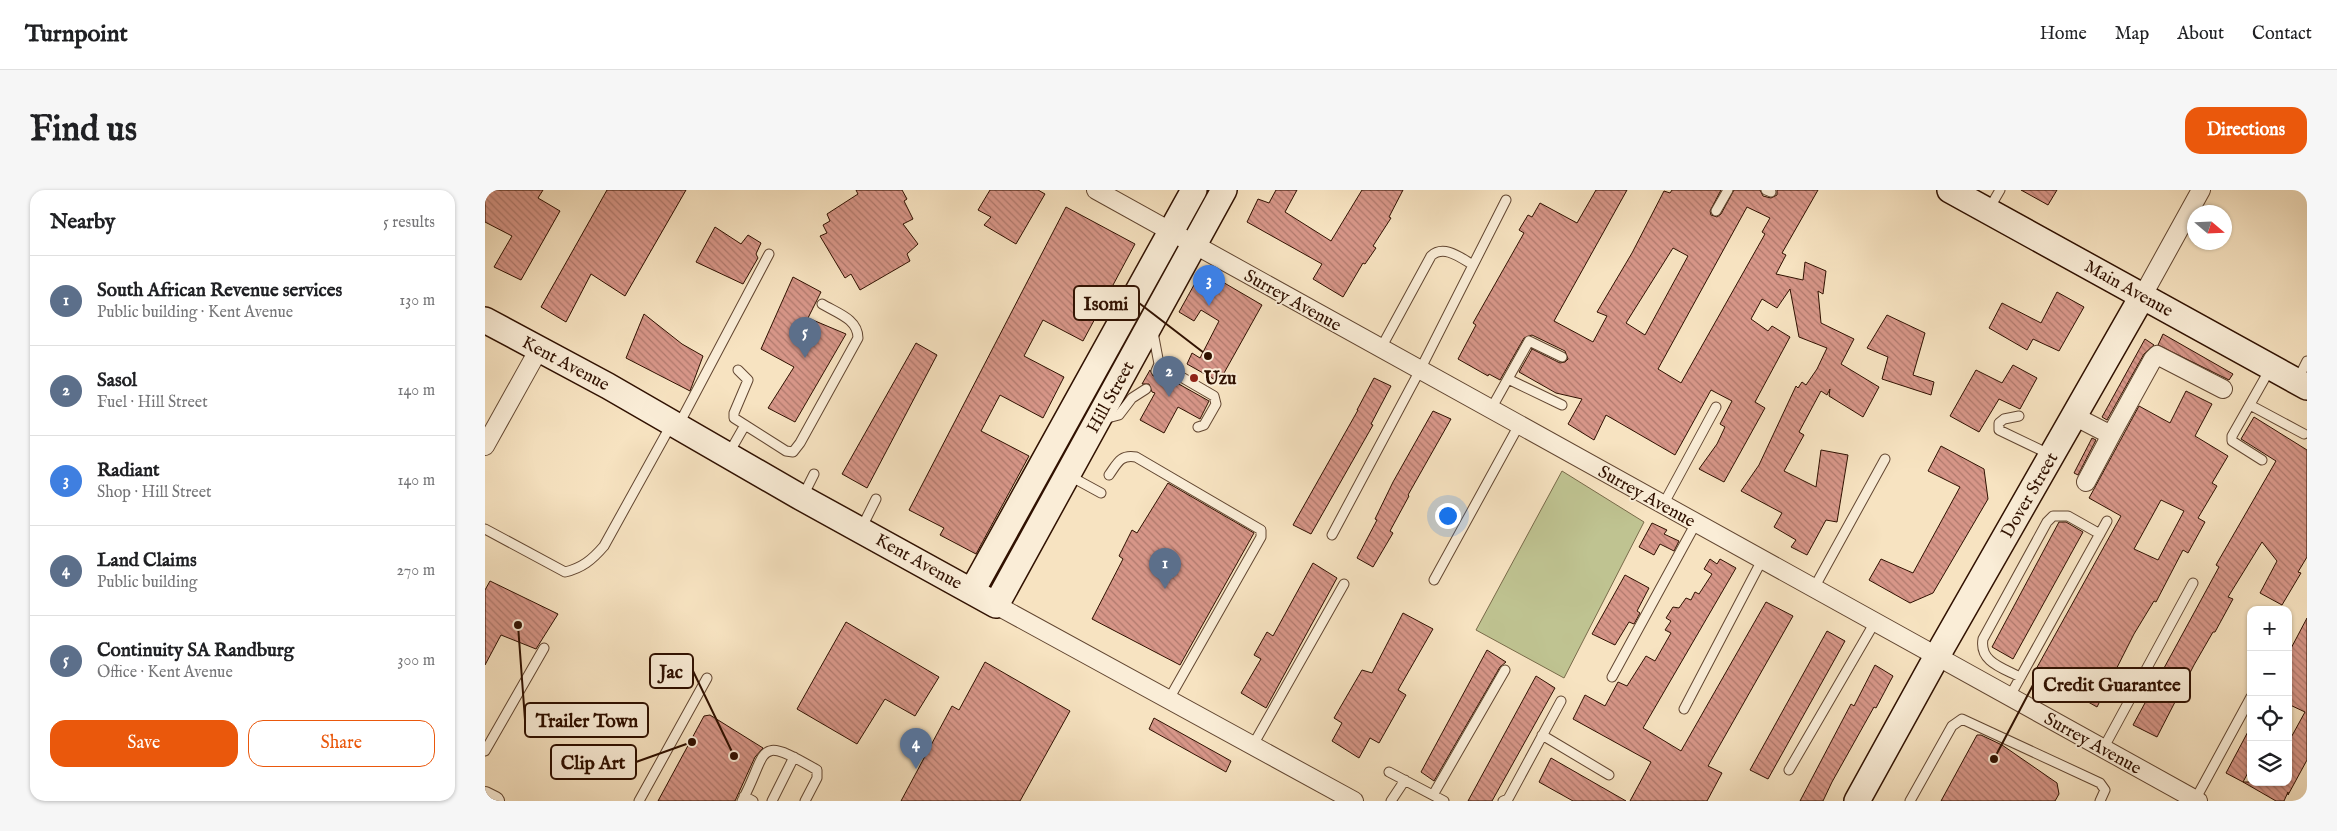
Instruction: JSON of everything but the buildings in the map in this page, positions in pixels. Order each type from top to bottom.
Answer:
[{"type":"main road","name":"Hill Street","points":[[972,591],[1194,190]]},
{"type":"main road","name":"Hill Street","points":[[996,605],[1224,190]]},
{"type":"main road","name":"Main Avenue","points":[[1950,190],[2271,367],[2303,376]]},
{"type":"main road","name":"Dover Street","points":[[1857,801],[1937,656],[2143,295]]},
{"type":"main road","name":"Kent Avenue","points":[[485,320],[996,605]]},
{"type":"street","name":"Surrey Avenue","points":[[1096,190],[2010,696],[2191,799]]},
{"type":"street","name":"Dover Street","points":[[2143,295],[2201,190]]},
{"type":"street","points":[[485,446],[539,349]]},
{"type":"street","points":[[2086,482],[2157,355],[2223,389]]},
{"type":"street","points":[[2074,416],[2111,435]]},
{"type":"street","name":"Kent Avenue","points":[[996,605],[1354,801]]},
{"type":"street","points":[[485,796],[495,801]]},
{"type":"lane","points":[[1716,211],[1728,190]]},
{"type":"lane","points":[[1988,211],[2000,190]]},
{"type":"lane","points":[[1332,535],[1420,370],[1506,200]]},
{"type":"lane","points":[[1381,348],[1431,256],[1436,251],[1443,250],[1473,265]]},
{"type":"lane","points":[[485,529],[565,572],[578,569],[592,560],[604,546],[675,425],[769,254]]},
{"type":"lane","points":[[738,370],[748,380],[733,416],[786,451],[793,452],[800,443],[858,338],[858,328],[853,323],[822,304]]},
{"type":"lane","points":[[1152,322],[1157,368],[1214,396],[1216,404],[1205,424],[1198,427]]},
{"type":"lane","points":[[1491,409],[1529,341],[1562,357]]},
{"type":"lane","points":[[2262,460],[2232,441],[2232,436],[2271,367]]},
{"type":"lane","points":[[1508,379],[1562,405]]},
{"type":"lane","points":[[1099,419],[1119,415],[1131,398],[1143,391]]},
{"type":"lane","points":[[2250,405],[2304,434]]},
{"type":"lane","points":[[1663,505],[1716,407]]},
{"type":"lane","points":[[2019,416],[2004,419],[1999,423],[1999,430],[2051,456]]},
{"type":"lane","points":[[728,456],[745,425]]},
{"type":"lane","points":[[1434,580],[1519,425]]},
{"type":"lane","points":[[1109,475],[1121,458],[1128,456],[1136,457],[1261,530],[1261,537],[1169,700]]},
{"type":"lane","points":[[1814,588],[1885,459]]},
{"type":"lane","points":[[802,498],[814,474]]},
{"type":"lane","points":[[1068,475],[1101,493]]},
{"type":"lane","points":[[861,529],[876,499]]},
{"type":"lane","points":[[2020,677],[1990,661],[1984,655],[1981,647],[1983,639],[2047,522],[2053,516],[2069,516],[2100,534]]},
{"type":"lane","points":[[2010,696],[2107,521]]},
{"type":"lane","points":[[1612,678],[1696,523]]},
{"type":"lane","points":[[1684,709],[1762,560]]},
{"type":"lane","points":[[2103,750],[2193,583]]},
{"type":"lane","points":[[1253,746],[1344,584]]},
{"type":"lane","points":[[1789,770],[1875,622]]},
{"type":"lane","points":[[485,751],[544,648]]},
{"type":"lane","points":[[1433,796],[1505,670]]},
{"type":"lane","points":[[639,801],[707,678]]},
{"type":"lane","points":[[1508,800],[1561,701]]},
{"type":"lane","points":[[2191,799],[2247,704]]},
{"type":"lane","points":[[1910,801],[1953,726],[1962,719],[2100,783],[2105,790],[2100,801]]},
{"type":"lane","points":[[1542,736],[1609,775]]},
{"type":"lane","points":[[753,801],[743,799],[762,755],[769,750],[777,750],[817,770],[817,778],[805,801]]},
{"type":"lane","points":[[771,801],[794,757]]},
{"type":"lane","points":[[1389,772],[1444,801]]},
{"type":"lane","points":[[1391,801],[1405,780]]},
{"type":"green space","points":[[1562,471],[1644,522],[1564,678],[1476,630]]},
{"type":"place","name":"Radiant","points":[[1209,306]]},
{"type":"place","name":"Isomi","points":[[1208,356]]},
{"type":"place","name":"Continuity SA Randburg","points":[[805,358]]},
{"type":"place","name":"Uzu","points":[[1194,378]]},
{"type":"place","name":"Sasol","points":[[1169,397]]},
{"type":"place","name":"South African Revenue services","points":[[1165,589]]},
{"type":"place","name":"Trailer Town","points":[[518,625]]},
{"type":"place","name":"Clip Art","points":[[692,742]]},
{"type":"place","name":"Jac","points":[[734,756]]},
{"type":"place","name":"Credit Guarantee","points":[[1994,759]]},
{"type":"place","name":"Land Claims","points":[[916,769]]}]
